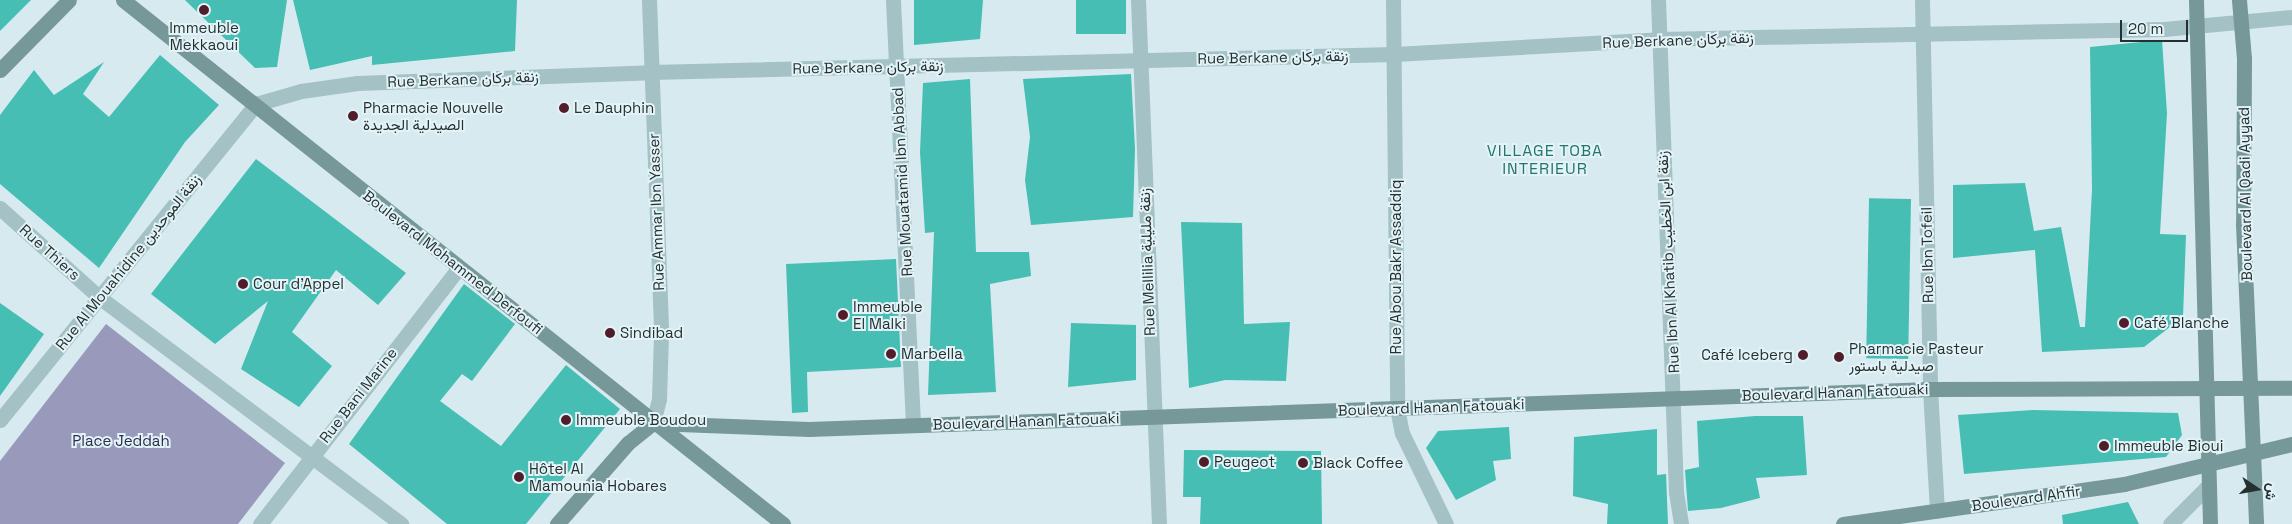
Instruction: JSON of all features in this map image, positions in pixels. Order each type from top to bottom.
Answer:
[{"type":"street","points":[[0,70],[69,0]]},
{"type":"street","name":"Boulevard Mohammed Derfoufi","points":[[124,0],[190,56],[256,104],[458,268],[783,524]]},
{"type":"street","name":"Rue Ammar Ibn Yasser","points":[[649,0],[661,335],[659,399],[653,423]]},
{"type":"street","name":"Rue Mouatamid Ibn Abbad","points":[[893,0],[913,424]]},
{"type":"street","name":"Rue Mellilia زنقة مليلية","points":[[1138,0],[1152,417],[1159,524]]},
{"type":"street","name":"Rue Abou Bakr Assaddiq","points":[[1393,0],[1397,408],[1402,433],[1446,524]]},
{"type":"street","name":"Rue Ibn Al Khatib زنقة ابن الخطيب","points":[[1658,0],[1675,397],[1676,492],[1681,524]]},
{"type":"street","name":"Rue Ibn Tofeil","points":[[1922,0],[1925,35],[1930,389],[1937,511]]},
{"type":"street","points":[[2196,0],[2208,387],[2210,524]]},
{"type":"street","name":"Boulevard Al Qadi Ayyad","points":[[2239,0],[2239,20],[2244,58],[2243,224],[2250,389],[2255,453],[2256,524]]},
{"type":"street","name":"Rue Berkane زنقة بركان","points":[[256,104],[301,92],[357,83],[651,72],[1395,54],[1660,39],[2164,29],[2196,24],[2292,17]]},
{"type":"street","name":"Rue Al Mouahidine زنقة الموحدين","points":[[0,420],[256,104]]},
{"type":"street","name":"Rue Thiers","points":[[0,208],[100,296],[401,524]]},
{"type":"street","name":"Rue Bani Marine","points":[[260,524],[311,455],[458,268]]},
{"type":"street","name":"Boulevard Hanan Fatouaki","points":[[653,423],[809,429],[1930,389],[2292,388]]},
{"type":"street","points":[[557,524],[628,443],[653,423]]},
{"type":"street","name":"Boulevard Ahfir","points":[[1843,524],[2124,484],[2208,466],[2292,444]]},
{"type":"street","points":[[2170,524],[2209,485]]},
{"type":"green space","name":"Place Jeddah","points":[[106,324],[285,463],[238,524],[0,524],[0,461]]},
{"type":"building","points":[[0,0],[31,0],[0,31]]},
{"type":"building","points":[[185,0],[287,0],[277,67],[255,68]]},
{"type":"building","points":[[293,0],[517,0],[515,51],[372,65],[372,56],[310,70]]},
{"type":"building","points":[[914,0],[983,0],[980,39],[914,45]]},
{"type":"building","points":[[1076,0],[1126,0],[1126,34],[1076,34]]},
{"type":"building","points":[[2162,40],[2167,113],[2160,234],[2186,235],[2183,317],[2144,347],[2042,352],[2035,250],[1953,258],[1953,185],[2025,183],[2034,231],[2061,227],[2080,327],[2085,327],[2092,189],[2090,47]]},
{"type":"building","points":[[160,55],[219,105],[185,142],[99,268],[0,184],[0,115],[34,70],[54,95],[104,62],[83,94],[109,117]]},
{"type":"building","points":[[1131,74],[1135,149],[1133,217],[1031,225],[1025,180],[1030,137],[1023,79]]},
{"type":"building","points":[[970,79],[976,252],[1029,252],[1031,276],[990,284],[996,392],[928,395],[934,232],[925,233],[920,152],[923,83]]},
{"type":"building","name":"Cour d'Appel","points":[[256,159],[406,273],[378,305],[336,270],[292,332],[332,366],[299,407],[241,369],[268,301],[215,344],[151,294]]},
{"type":"building","points":[[1869,198],[1911,199],[1908,359],[1866,358]]},
{"type":"building","points":[[1181,222],[1242,223],[1244,324],[1290,322],[1286,381],[1225,380],[1189,388]]},
{"type":"building","name":"Immeuble El Malki","points":[[896,259],[901,367],[807,372],[808,412],[792,413],[786,264]]},
{"type":"building","points":[[464,284],[515,324],[472,381],[462,374],[440,401],[501,446],[566,365],[620,409],[526,524],[447,524],[349,444]]},
{"type":"building","points":[[0,303],[44,334],[0,396]]},
{"type":"building","points":[[1071,323],[1136,325],[1136,380],[1068,387]]},
{"type":"building","name":"Immeuble Bioui","points":[[2033,410],[2178,413],[2182,435],[2166,457],[1964,474],[1958,415]]},
{"type":"building","points":[[1755,416],[1803,416],[1807,475],[1756,478],[1760,498],[1721,508],[1688,511],[1685,470],[1699,467],[1697,421]]},
{"type":"building","points":[[1509,427],[1511,459],[1493,461],[1496,480],[1456,500],[1426,448],[1438,431]]},
{"type":"building","points":[[1657,429],[1657,475],[1666,474],[1668,524],[1607,524],[1608,504],[1573,496],[1574,437]]},
{"type":"building","points":[[1184,450],[1321,451],[1322,524],[1200,524],[1201,497],[1183,497]]},
{"type":"building","points":[[2128,502],[2139,524],[2063,524],[2062,515]]},
{"type":"place","name":"Immeuble Mekkaoui","points":[[204,10]]},
{"type":"place","name":"Le Dauphin","points":[[564,108]]},
{"type":"place","name":"Pharmacie Nouvelle الصيدلية الجديدة","points":[[353,116]]},
{"type":"place","name":"Cour d'Appel","points":[[243,284]]},
{"type":"place","name":"Immeuble El Malki","points":[[843,315]]},
{"type":"place","name":"Café Blanche","points":[[2124,323]]},
{"type":"place","name":"Sindibad","points":[[610,333]]},
{"type":"place","name":"Marbella","points":[[891,354]]},
{"type":"place","name":"Café Iceberg","points":[[1803,355]]},
{"type":"place","name":"Pharmacie Pasteur صيدلية باستور","points":[[1839,357]]},
{"type":"place","name":"Immeuble Boudou","points":[[566,420]]},
{"type":"place","name":"Immeuble Bioui","points":[[2104,446]]},
{"type":"place","name":"Peugeot","points":[[1204,462]]},
{"type":"place","name":"Black Coffee","points":[[1303,463]]},
{"type":"place","name":"Hôtel Al Mamounia Hobares","points":[[519,477]]},
{"type":"district","name":"VILLAGE TOBA INTERIEUR","points":[[1545,160]]}]
